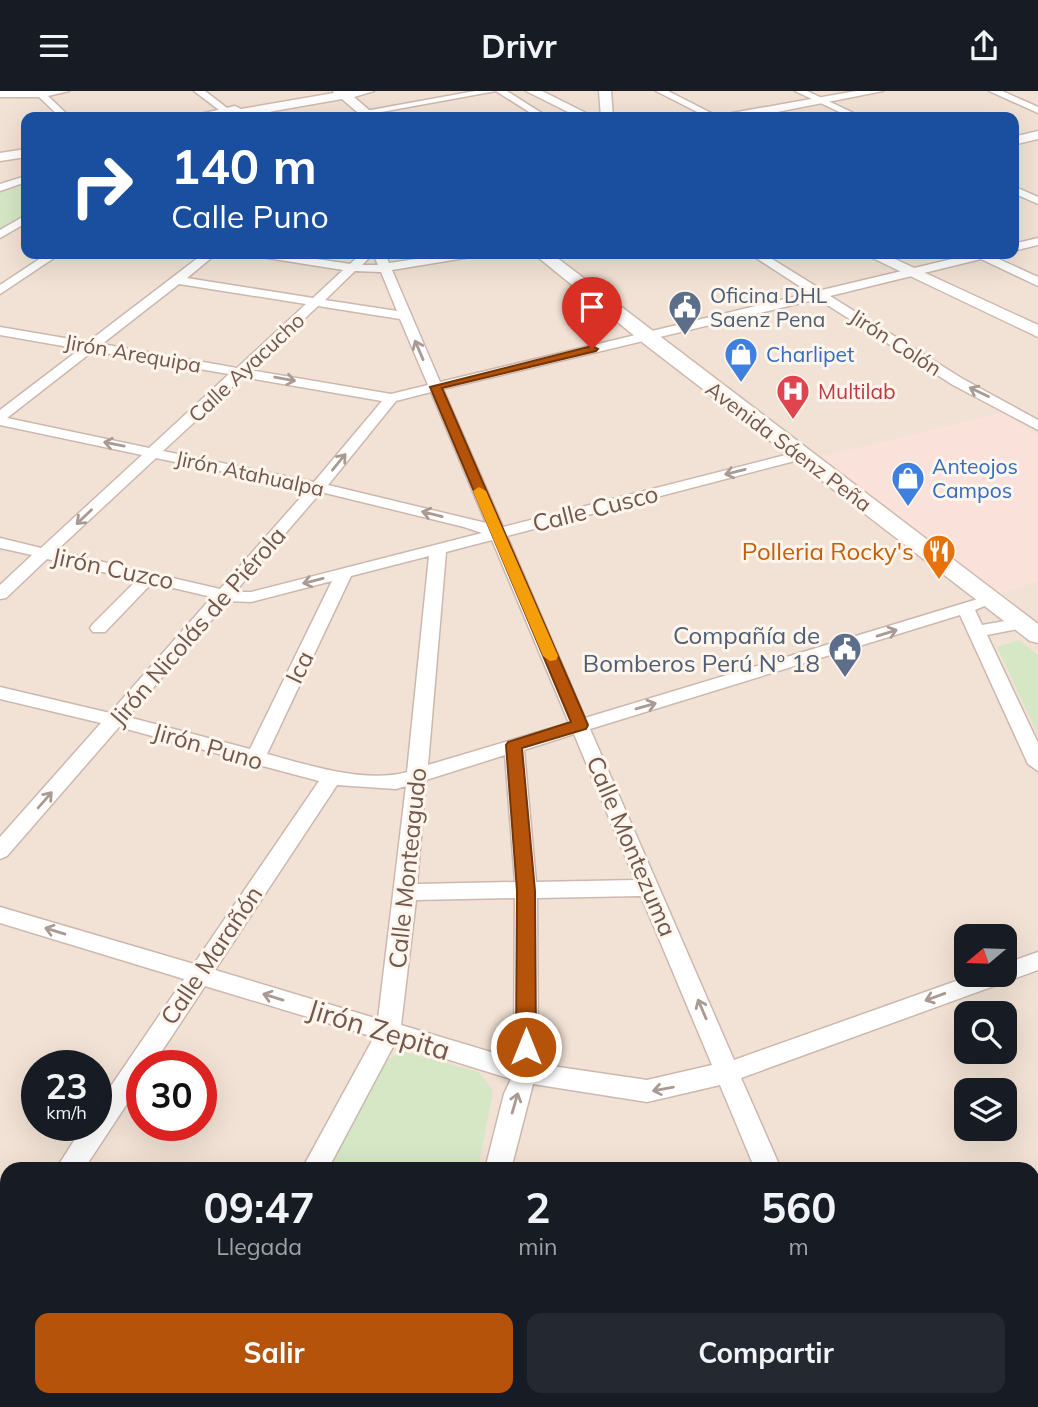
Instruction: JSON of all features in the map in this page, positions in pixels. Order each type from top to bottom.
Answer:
[{"type":"main road","points":[[243,112],[342,92],[368,91]]},
{"type":"main road","points":[[532,91],[561,105],[607,109]]},
{"type":"main road","points":[[554,91],[583,108]]},
{"type":"main road","points":[[760,112],[877,91]]},
{"type":"main road","points":[[246,112],[342,92]]},
{"type":"main road","points":[[342,92],[365,112]]},
{"type":"main road","points":[[561,105],[583,108]]},
{"type":"main road","points":[[1019,140],[1038,135]]},
{"type":"main road","points":[[0,155],[21,151]]},
{"type":"main road","name":"Avenida Sáenz Peña","points":[[548,259],[645,336],[1030,629]]},
{"type":"main road","points":[[883,259],[1038,332]]},
{"type":"main road","points":[[914,259],[1038,316]]},
{"type":"street","points":[[0,94],[42,95],[64,91]]},
{"type":"street","points":[[199,91],[224,112]]},
{"type":"street","points":[[383,112],[491,91]]},
{"type":"street","points":[[501,91],[534,112]]},
{"type":"street","points":[[661,91],[704,112]]},
{"type":"street","points":[[800,91],[846,112]]},
{"type":"street","points":[[993,91],[1038,110]]},
{"type":"street","points":[[42,95],[60,112]]},
{"type":"street","points":[[265,112],[271,108]]},
{"type":"street","points":[[0,188],[21,180]]},
{"type":"street","points":[[1019,192],[1038,201]]},
{"type":"street","points":[[0,235],[21,221]]},
{"type":"street","points":[[1019,246],[1038,241]]},
{"type":"street","points":[[0,290],[46,259]]},
{"type":"street","points":[[0,419],[203,259]]},
{"type":"street","points":[[291,259],[352,269],[382,262],[415,259]]},
{"type":"street","name":"Calle Ayacucho","points":[[0,594],[362,259]]},
{"type":"street","name":"Jirón Colón","points":[[764,259],[958,382],[1038,426]]},
{"type":"street","points":[[391,397],[963,259]]},
{"type":"street","points":[[993,259],[1038,282]]},
{"type":"street","name":"Calle Montezuma","points":[[382,262],[765,1162]]},
{"type":"street","points":[[177,279],[405,316]]},
{"type":"street","name":"Jirón Arequipa","points":[[0,331],[391,397]]},
{"type":"street","name":"Jirón Nicolás de Piérola","points":[[0,852],[318,487],[391,397]]},
{"type":"street","name":"Jirón Atahualpa","points":[[0,419],[318,487],[468,523],[498,533]]},
{"type":"street","name":"Calle Cusco","points":[[226,594],[251,597],[801,455]]},
{"type":"street","name":"Jirón Cuzco","points":[[0,543],[226,594]]},
{"type":"street","name":"Calle Monteagudo","points":[[319,1162],[388,1033],[407,893],[438,549]]},
{"type":"street","name":"Ica","points":[[254,760],[344,574]]},
{"type":"street","points":[[99,628],[150,576]]},
{"type":"street","name":"Jirón Puno","points":[[0,693],[115,720],[254,760],[332,778],[396,782],[991,600]]},
{"type":"street","points":[[966,609],[1038,764]]},
{"type":"street","points":[[976,631],[1030,629]]},
{"type":"street","points":[[500,1162],[516,1094],[526,1073],[526,891],[514,745]]},
{"type":"street","name":"Calle Marañón","points":[[74,1162],[332,778]]},
{"type":"street","points":[[407,893],[650,888]]},
{"type":"street","name":"Jirón Zepita","points":[[0,915],[526,1073],[647,1091],[729,1072],[966,987]]},
{"type":"street","points":[[1017,968],[1038,961]]},
{"type":"shaded area","points":[[0,91],[1038,91],[1038,1162],[0,1162]]},
{"type":"shaded area","points":[[1002,413],[1038,436],[1038,582],[993,595],[815,458]]},
{"type":"green space","points":[[16,181],[21,182],[21,216],[0,229],[0,191]]},
{"type":"green space","points":[[1019,640],[1038,655],[1038,735],[997,647]]},
{"type":"green space","points":[[404,1052],[479,1072],[493,1091],[479,1162],[330,1162],[386,1060]]},
{"type":"slow traffic","points":[[479,491],[550,656]]},
{"type":"place","name":"Oficina DHL Saenz Pena","points":[[685,337]]},
{"type":"place","name":"Charlipet","points":[[741,384]]},
{"type":"place","name":"Multilab","points":[[793,421]]},
{"type":"place","name":"Anteojos Campos","points":[[908,508]]},
{"type":"place","name":"Polleria Rocky's","points":[[939,581]]},
{"type":"place","name":"Compañía de Bomberos Perú Nº 18","points":[[845,679]]},
{"type":"route","points":[[526,1047],[526,891],[514,745],[580,725],[435,387],[592,349]]}]
